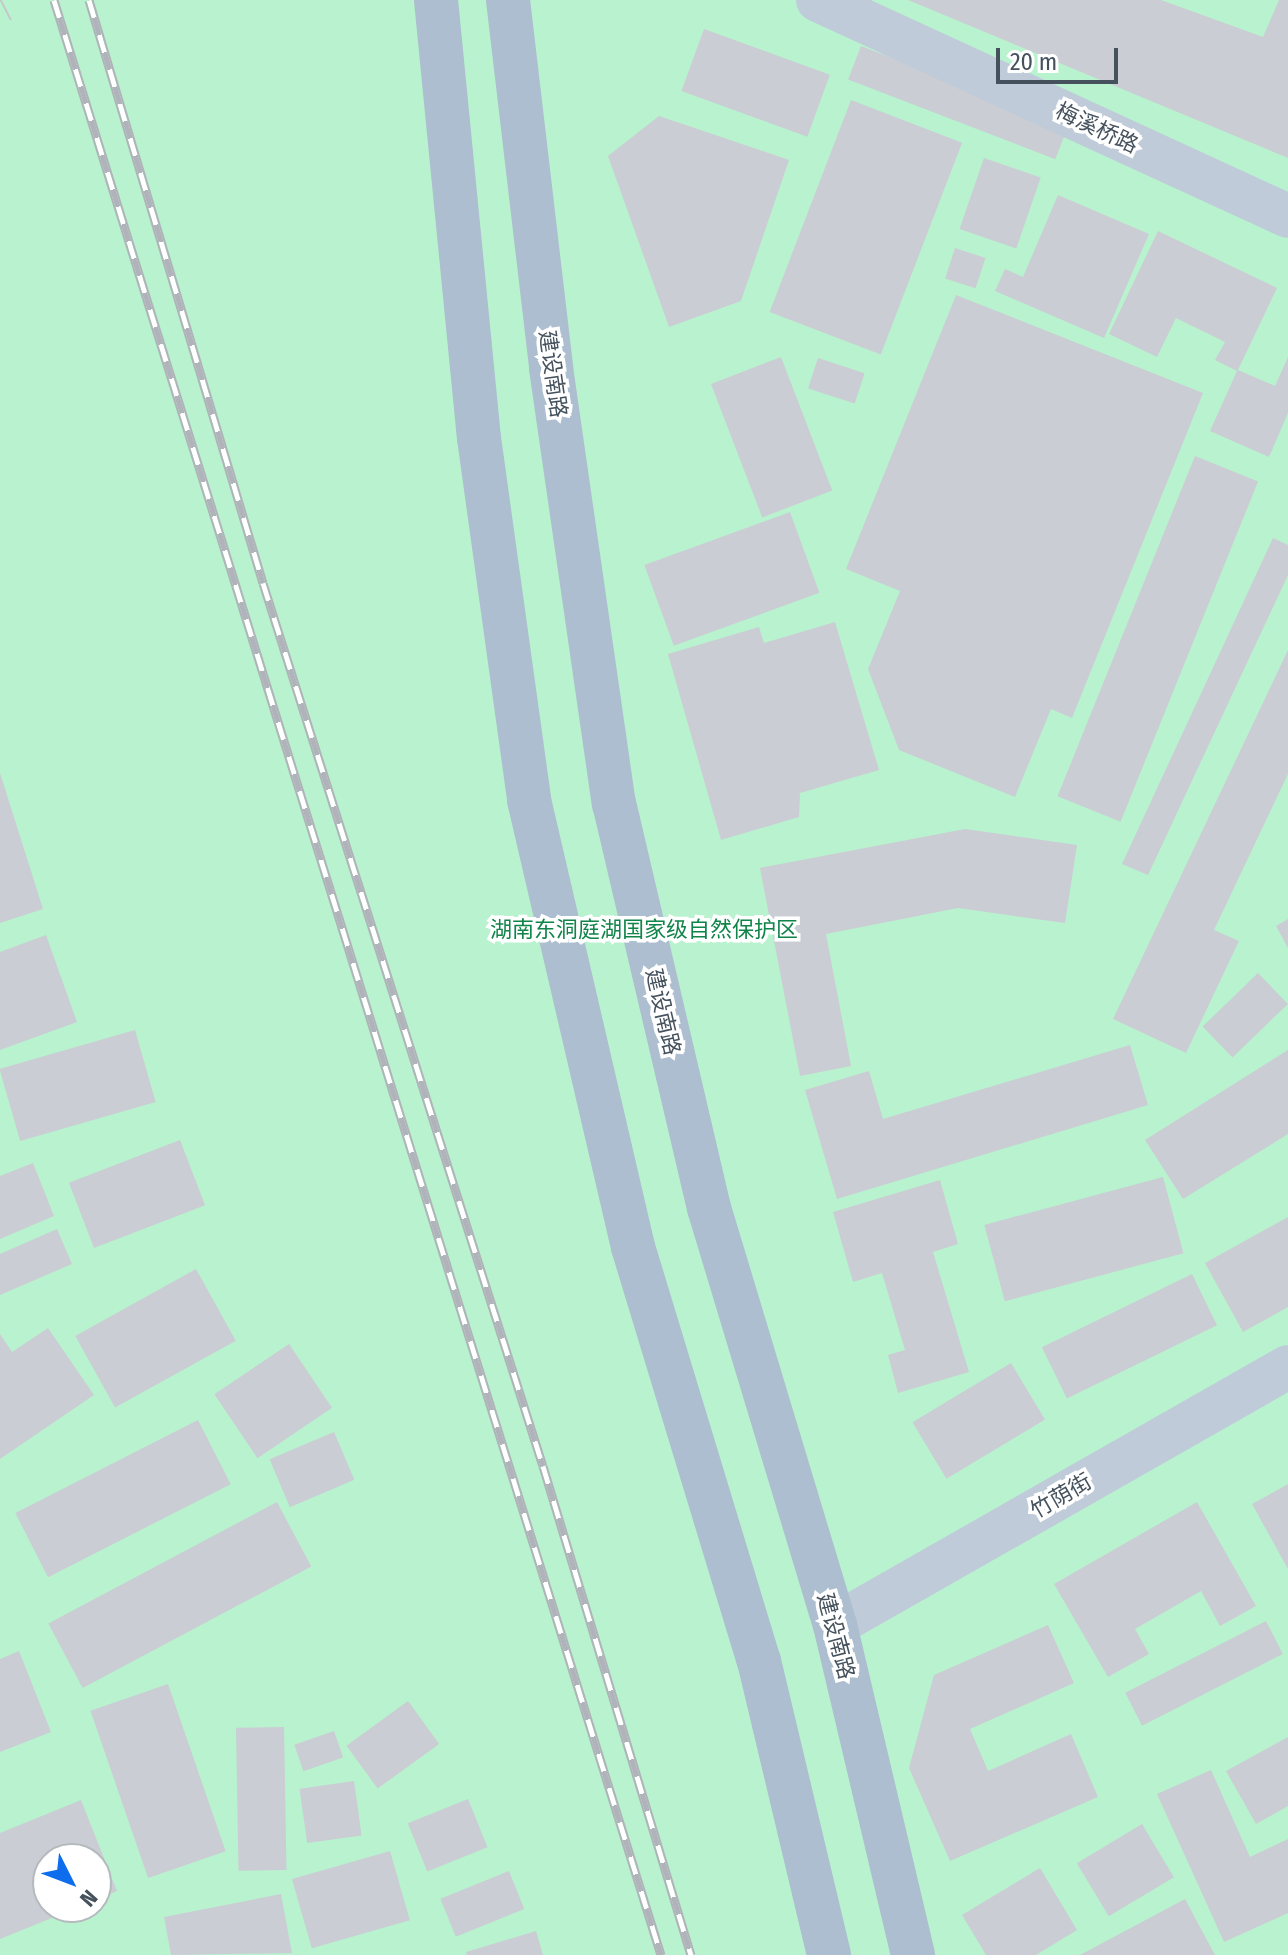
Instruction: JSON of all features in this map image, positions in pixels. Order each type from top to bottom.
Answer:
[{"type":"main road","points":[[436,0],[479,438],[529,800],[633,1247],[759,1661],[829,1955]]},
{"type":"main road","name":"建设南路","points":[[508,0],[551,368],[614,803],[709,1208],[835,1625],[913,1955]]},
{"type":"main road","name":"梅溪桥路","points":[[818,0],[1288,216]]},
{"type":"main road","name":"竹荫街","points":[[835,1625],[1288,1367]]},
{"type":"green space","name":"湖南东洞庭湖国家级自然保护区","points":[[0,0],[1288,0],[1288,1955],[0,1955]]},
{"type":"building","points":[[908,0],[1161,0],[1263,37],[1279,0],[1288,0],[1288,158]]},
{"type":"building","points":[[704,29],[830,75],[807,137],[681,91]]},
{"type":"building","points":[[861,46],[1068,126],[1055,159],[848,80]]},
{"type":"building","points":[[851,100],[962,143],[881,355],[770,312]]},
{"type":"building","points":[[659,116],[789,160],[741,301],[669,327],[608,156]]},
{"type":"building","points":[[984,158],[1041,178],[1016,248],[960,229]]},
{"type":"building","points":[[1058,195],[1149,234],[1104,338],[995,291],[1005,269],[1023,277]]},
{"type":"building","points":[[1158,231],[1277,288],[1238,370],[1275,386],[1288,357],[1288,413],[1269,457],[1210,431],[1237,371],[1215,360],[1225,342],[1176,318],[1157,357],[1109,334]]},
{"type":"building","points":[[955,248],[985,258],[976,288],[945,278]]},
{"type":"building","points":[[956,295],[1203,393],[1072,718],[1051,709],[1015,797],[899,750],[868,669],[900,591],[846,569]]},
{"type":"building","points":[[781,357],[832,491],[762,517],[711,384]]},
{"type":"building","points":[[818,358],[865,373],[855,404],[808,388]]},
{"type":"building","points":[[1195,456],[1258,481],[1121,822],[1058,796]]},
{"type":"building","points":[[790,512],[819,593],[674,646],[644,565]]},
{"type":"building","points":[[1273,538],[1288,545],[1288,575],[1148,875],[1122,864]]},
{"type":"building","points":[[835,622],[879,770],[800,793],[799,817],[721,840],[668,654],[759,627],[764,643]]},
{"type":"building","points":[[1288,650],[1288,774],[1214,930],[1239,941],[1186,1053],[1113,1019]]},
{"type":"building","points":[[0,773],[43,909],[0,923]]},
{"type":"building","points":[[965,829],[1077,845],[1065,923],[958,908],[826,934],[851,1066],[800,1076],[760,868]]},
{"type":"building","points":[[1288,919],[1288,948],[1276,926]]},
{"type":"building","points":[[46,935],[77,1022],[0,1050],[0,952]]},
{"type":"building","points":[[1258,973],[1288,1004],[1232,1057],[1203,1026]]},
{"type":"building","points":[[135,1030],[156,1102],[20,1141],[0,1069]]},
{"type":"building","points":[[1130,1045],[1148,1105],[837,1199],[805,1090],[869,1071],[883,1119]]},
{"type":"building","points":[[1288,1050],[1288,1134],[1183,1199],[1145,1140]]},
{"type":"building","points":[[180,1140],[205,1205],[94,1248],[69,1183]]},
{"type":"building","points":[[33,1163],[54,1216],[0,1239],[0,1176]]},
{"type":"building","points":[[1163,1177],[1183,1253],[1005,1301],[984,1225]]},
{"type":"building","points":[[940,1180],[958,1244],[933,1252],[969,1372],[898,1393],[888,1355],[905,1350],[882,1273],[853,1282],[833,1212]]},
{"type":"building","points":[[1288,1217],[1288,1307],[1243,1332],[1205,1263]]},
{"type":"building","points":[[57,1229],[72,1264],[0,1295],[0,1254]]},
{"type":"building","points":[[196,1269],[236,1341],[115,1408],[75,1336]]},
{"type":"building","points":[[1192,1274],[1217,1325],[1067,1398],[1042,1347]]},
{"type":"building","points":[[48,1328],[94,1395],[0,1459],[0,1334],[12,1352]]},
{"type":"building","points":[[289,1344],[332,1408],[257,1458],[214,1394]]},
{"type":"building","points":[[1011,1363],[1045,1420],[946,1479],[912,1422]]},
{"type":"building","points":[[198,1420],[231,1484],[48,1577],[15,1513]]},
{"type":"building","points":[[334,1432],[354,1480],[290,1507],[270,1459]]},
{"type":"building","points":[[1288,1484],[1288,1569],[1252,1504]]},
{"type":"building","points":[[277,1502],[311,1566],[83,1688],[48,1624]]},
{"type":"building","points":[[1197,1502],[1256,1606],[1220,1626],[1201,1591],[1135,1629],[1149,1654],[1108,1677],[1054,1584]]},
{"type":"building","points":[[1266,1621],[1283,1654],[1142,1726],[1125,1693]]},
{"type":"building","points":[[1048,1625],[1074,1683],[970,1729],[988,1771],[1071,1734],[1098,1797],[950,1861],[909,1768],[934,1675]]},
{"type":"building","points":[[19,1651],[51,1732],[0,1752],[0,1659]]},
{"type":"building","points":[[168,1684],[226,1851],[148,1878],[90,1711]]},
{"type":"building","points":[[408,1701],[439,1744],[378,1789],[347,1746]]},
{"type":"building","points":[[284,1727],[286,1870],[239,1871],[236,1728]]},
{"type":"building","points":[[334,1731],[343,1757],[303,1771],[294,1745]]},
{"type":"building","points":[[1288,1737],[1288,1806],[1256,1824],[1226,1771]]},
{"type":"building","points":[[1211,1770],[1250,1857],[1288,1839],[1288,1913],[1224,1942],[1157,1794]]},
{"type":"building","points":[[354,1781],[362,1835],[307,1843],[300,1789]]},
{"type":"building","points":[[468,1799],[487,1847],[427,1872],[408,1823]]},
{"type":"building","points":[[81,1800],[98,1843],[32,1843],[32,1923],[40,1923],[0,1939],[0,1833]]},
{"type":"building","points":[[1142,1824],[1174,1877],[1109,1916],[1077,1863]]},
{"type":"building","points":[[390,1851],[410,1920],[312,1948],[292,1879]]},
{"type":"building","points":[[1040,1868],[1077,1930],[1036,1955],[986,1955],[962,1915]]},
{"type":"building","points":[[509,1871],[524,1909],[456,1937],[440,1899]]},
{"type":"building","points":[[281,1894],[292,1953],[171,1955],[164,1917]]},
{"type":"building","points":[[1185,1899],[1215,1955],[1080,1955]]},
{"type":"building","points":[[536,1931],[543,1955],[467,1955],[466,1952]]},
{"type":"railway","points":[[54,0],[661,1955]]},
{"type":"railway","points":[[89,0],[263,583],[543,1466],[691,1955]]}]
